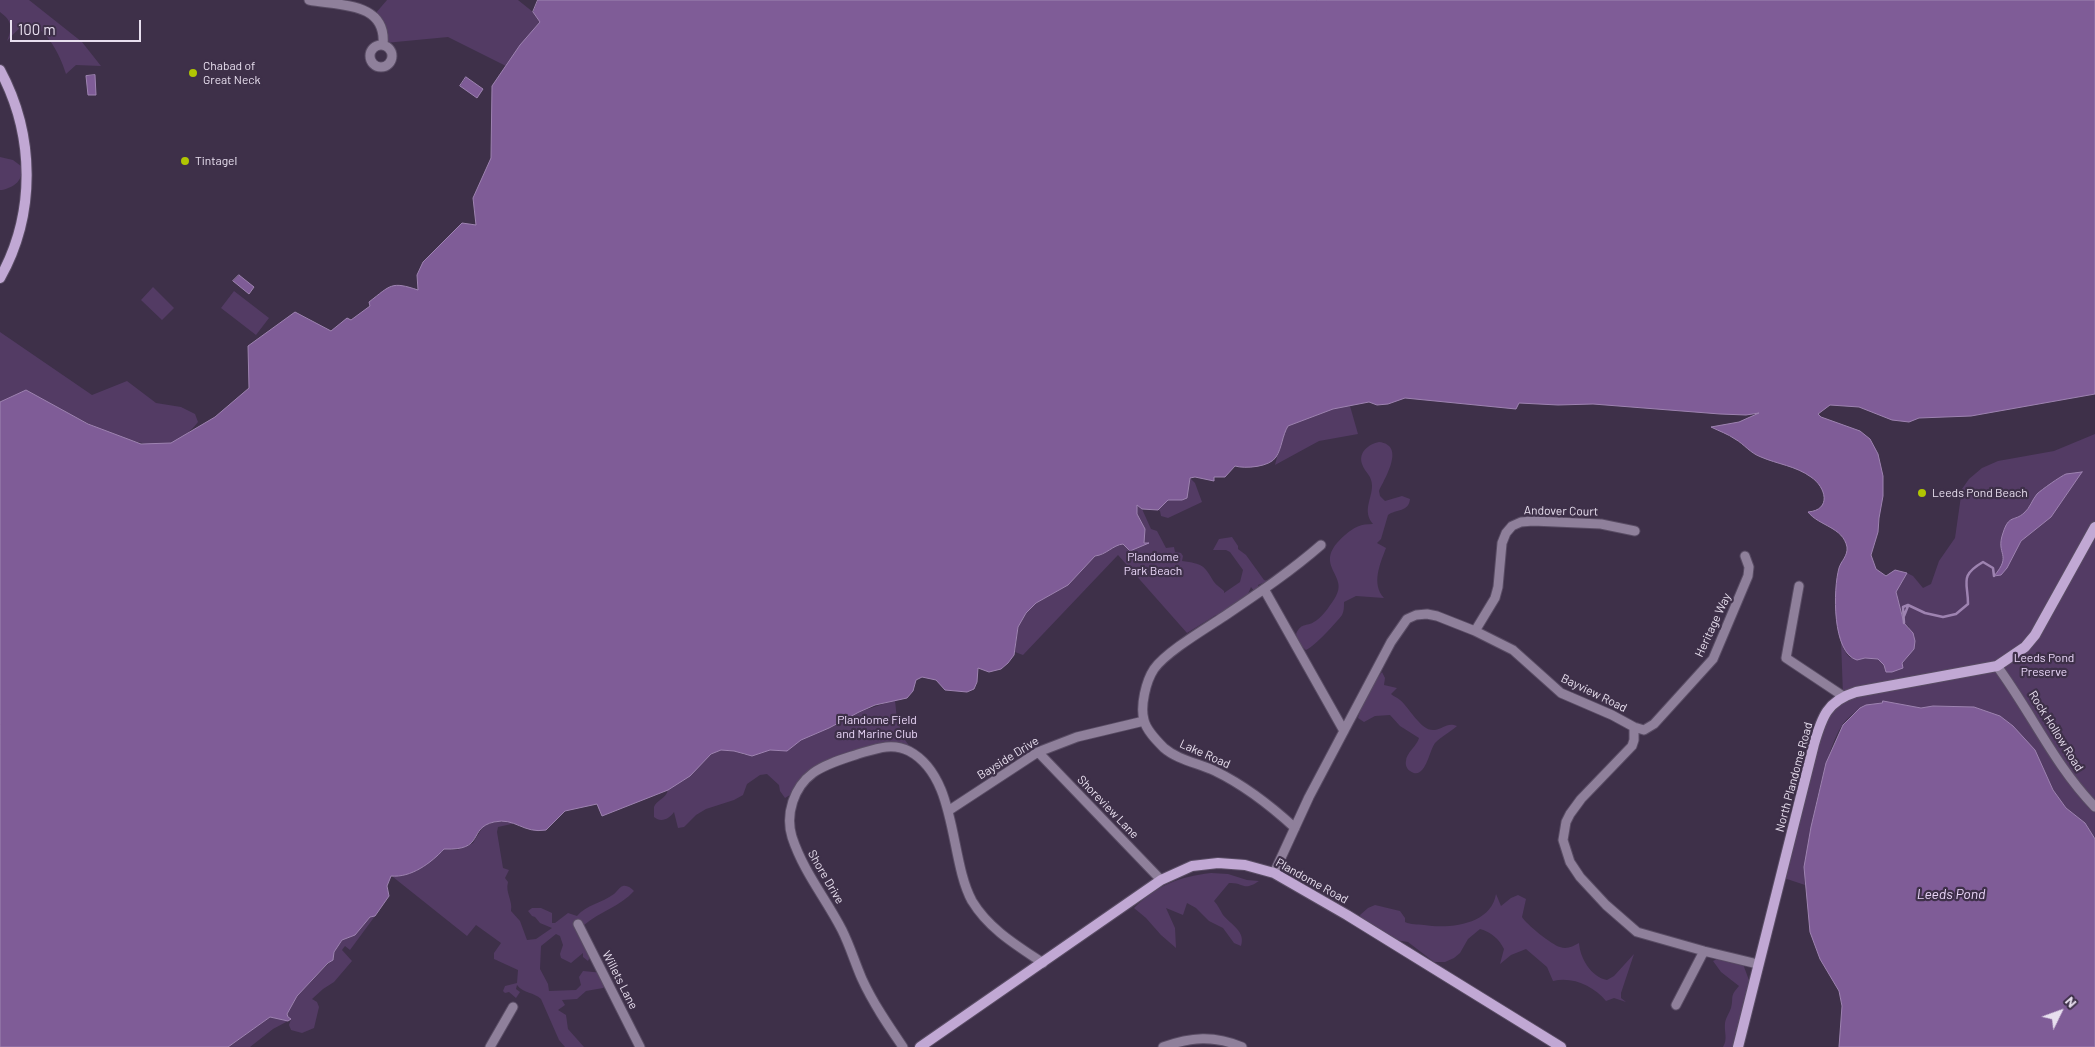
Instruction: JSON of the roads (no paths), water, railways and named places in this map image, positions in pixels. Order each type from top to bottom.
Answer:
[{"type":"main road","points":[[0,70],[18,114],[27,160],[26,193],[21,226],[14,249],[0,278]]},
{"type":"main road","points":[[1843,696],[1998,666],[2025,647],[2035,635],[2095,527]]},
{"type":"main road","name":"North Plandome Road","points":[[1738,1047],[1821,720],[1830,706],[1843,696]]},
{"type":"main road","name":"Plandome Road","points":[[920,1047],[1161,880],[1192,866],[1218,862],[1245,865],[1274,872],[1562,1047]]},
{"type":"street","points":[[309,0],[344,4],[359,8],[370,14],[381,26],[383,45]]},
{"type":"street","name":"Andover Court","points":[[1475,631],[1495,598],[1498,587],[1502,543],[1512,526],[1521,522],[1533,521],[1601,524],[1634,531]]},
{"type":"street","points":[[1144,721],[1146,686],[1157,665],[1192,637],[1264,589],[1320,545]]},
{"type":"street","name":"Heritage Way","points":[[1634,727],[1644,730],[1651,727],[1713,658],[1748,576],[1749,567],[1745,556]]},
{"type":"street","points":[[1799,586],[1786,658],[1843,696]]},
{"type":"street","points":[[1264,589],[1344,731]]},
{"type":"street","name":"Bayview Road","points":[[1274,872],[1344,731],[1391,642],[1407,619],[1416,615],[1427,614],[1475,631],[1512,650],[1561,693],[1612,715],[1634,727],[1632,746],[1581,799],[1570,814],[1564,831],[1565,851],[1570,862],[1580,877],[1628,926],[1646,936],[1758,964]]},
{"type":"street","name":"Rock Hollow Road","points":[[1998,666],[2070,777],[2095,807]]},
{"type":"street","name":"Bayside Drive","points":[[948,811],[1038,752],[1077,737],[1144,721]]},
{"type":"street","name":"Lake Road","points":[[1144,721],[1155,738],[1174,755],[1213,770],[1243,785],[1295,828]]},
{"type":"street","name":"Shore Drive","points":[[903,1047],[876,1005],[862,978],[844,932],[800,859],[791,832],[791,807],[800,784],[814,772],[851,756],[879,748],[891,746],[909,751],[925,765],[940,788],[948,811],[964,882],[972,900],[983,916],[1002,936],[1043,962]]},
{"type":"street","name":"Shoreview Lane","points":[[1038,752],[1161,880]]},
{"type":"street","name":"Willets Lane","points":[[578,924],[640,1047]]},
{"type":"street","points":[[1676,1005],[1704,952]]},
{"type":"street","points":[[490,1047],[513,1007]]},
{"type":"street","points":[[1163,1047],[1199,1037],[1214,1038],[1242,1047]]},
{"type":"water","points":[[538,0],[2095,0],[2095,394],[1971,416],[1919,418],[1909,422],[1892,420],[1859,407],[1830,405],[1818,414],[1821,417],[1860,431],[1870,439],[1878,454],[1883,476],[1883,496],[1878,532],[1871,555],[1876,569],[1886,576],[1895,570],[1907,573],[1896,592],[1904,623],[1913,633],[1915,641],[1914,649],[1902,663],[1903,668],[1892,672],[1886,672],[1884,665],[1878,659],[1865,658],[1857,660],[1849,655],[1843,646],[1836,619],[1835,604],[1839,568],[1847,547],[1841,535],[1818,521],[1808,512],[1821,507],[1823,503],[1823,492],[1820,486],[1805,473],[1757,455],[1732,437],[1711,427],[1739,422],[1759,413],[1746,415],[1720,414],[1593,404],[1519,403],[1516,409],[1405,398],[1388,404],[1377,405],[1369,402],[1333,409],[1288,426],[1276,457],[1268,463],[1251,467],[1235,466],[1225,477],[1214,477],[1214,481],[1195,477],[1190,478],[1187,498],[1168,500],[1158,510],[1142,509],[1137,505],[1137,514],[1145,529],[1144,543],[1149,543],[1130,551],[1123,544],[1095,556],[1068,585],[1036,603],[1026,613],[1018,627],[1014,655],[1001,669],[989,672],[978,668],[977,682],[974,689],[967,692],[945,690],[936,680],[922,677],[916,680],[913,691],[907,698],[875,705],[859,712],[801,740],[787,751],[770,750],[752,756],[721,750],[711,754],[690,776],[668,790],[602,816],[597,804],[565,811],[546,830],[531,830],[508,822],[494,822],[481,829],[471,843],[466,846],[457,849],[444,849],[413,872],[406,875],[391,876],[387,886],[389,896],[375,916],[370,917],[355,935],[342,940],[334,952],[333,960],[297,996],[287,1014],[291,1019],[288,1021],[270,1017],[228,1047],[0,1047],[0,402],[26,390],[88,424],[141,444],[171,443],[215,417],[249,388],[248,346],[295,312],[331,331],[347,318],[351,320],[370,306],[369,302],[387,288],[396,285],[418,290],[417,275],[423,262],[462,223],[476,225],[473,198],[491,158],[492,86],[520,45],[540,22],[533,12]]},
{"type":"water","points":[[95,75],[96,95],[88,95],[86,76]]},
{"type":"water","points":[[466,77],[483,89],[477,98],[460,86]]},
{"type":"water","points":[[239,275],[254,287],[249,294],[233,281]]},
{"type":"water","points":[[2082,472],[2051,517],[2021,541],[2007,568],[2001,575],[1994,576],[2000,569],[2003,559],[2001,540],[2007,523],[2024,513],[2037,494],[2051,483],[2066,474]]},
{"type":"water","name":"Leeds Pond","points":[[1883,701],[1921,708],[1933,706],[1974,707],[2000,716],[2013,726],[2035,750],[2053,790],[2066,808],[2085,823],[2095,839],[2095,1047],[1839,1047],[1842,1006],[1839,991],[1820,959],[1810,932],[1804,867],[1826,763],[1843,725],[1860,708],[1866,705],[1882,703]]},
{"type":"waterway","points":[[1904,623],[1903,607],[1908,605],[1925,613],[1943,617],[1956,614],[1968,604],[1966,585],[1968,576],[1975,567],[1983,562],[1993,568],[1994,576]]},
{"type":"waterway","points":[[1904,616],[1908,606]]},
{"type":"place","name":"Chabad of Great Neck","points":[[193,73]]},
{"type":"place","name":"Tintagel","points":[[185,161]]},
{"type":"place","name":"Leeds Pond Beach","points":[[1922,493]]},
{"type":"park label","name":"Plandome Park Beach","points":[[1153,564]]},
{"type":"park label","name":"Leeds Pond Preserve","points":[[2044,665]]},
{"type":"park label","name":"Plandome Field and Marine Club","points":[[877,727]]}]
